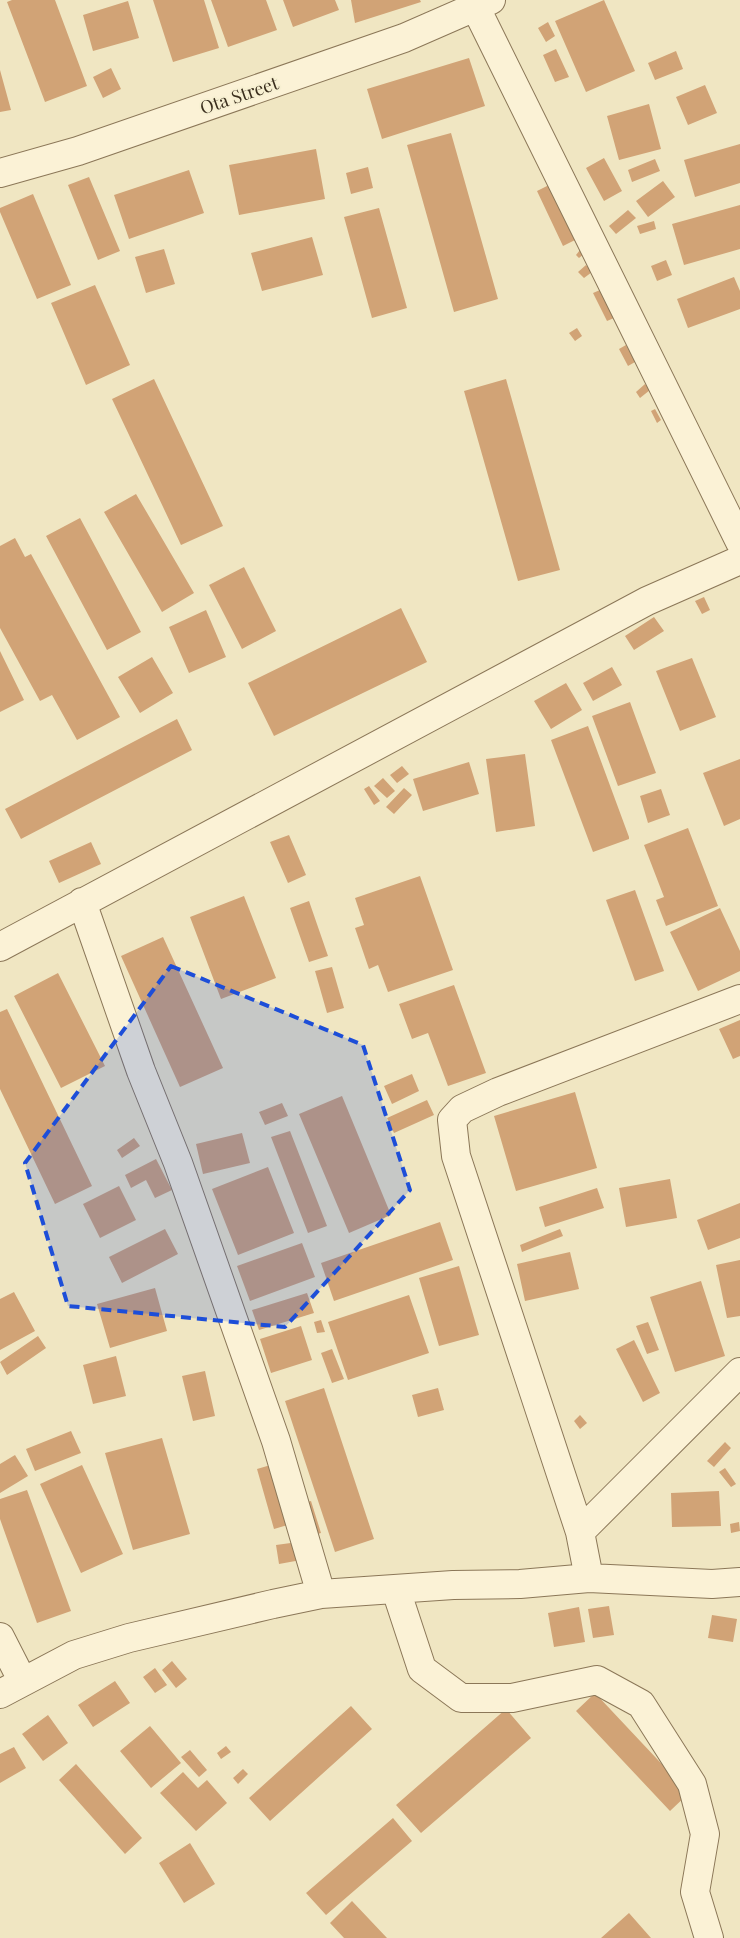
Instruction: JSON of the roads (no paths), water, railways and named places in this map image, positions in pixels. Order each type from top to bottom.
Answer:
[{"type":"street","name":"Ota Street","points":[[0,174],[78,151],[404,38],[479,2]]},
{"type":"street","points":[[479,2],[740,542]]},
{"type":"street","points":[[0,947],[647,601],[740,560]]},
{"type":"street","points":[[82,902],[141,1071],[181,1171],[273,1432],[320,1594]]},
{"type":"street","points":[[589,1578],[580,1532],[456,1156],[452,1120],[462,1109],[498,1092],[740,999]]},
{"type":"street","points":[[580,1532],[740,1372]]},
{"type":"street","points":[[0,1637],[12,1688],[74,1655],[129,1638],[320,1594],[453,1585],[520,1584],[589,1578],[712,1584],[740,1582]]},
{"type":"street","points":[[396,1590],[422,1669],[461,1698],[512,1698],[597,1680],[641,1704],[692,1784],[705,1834],[695,1892],[709,1938]]}]
